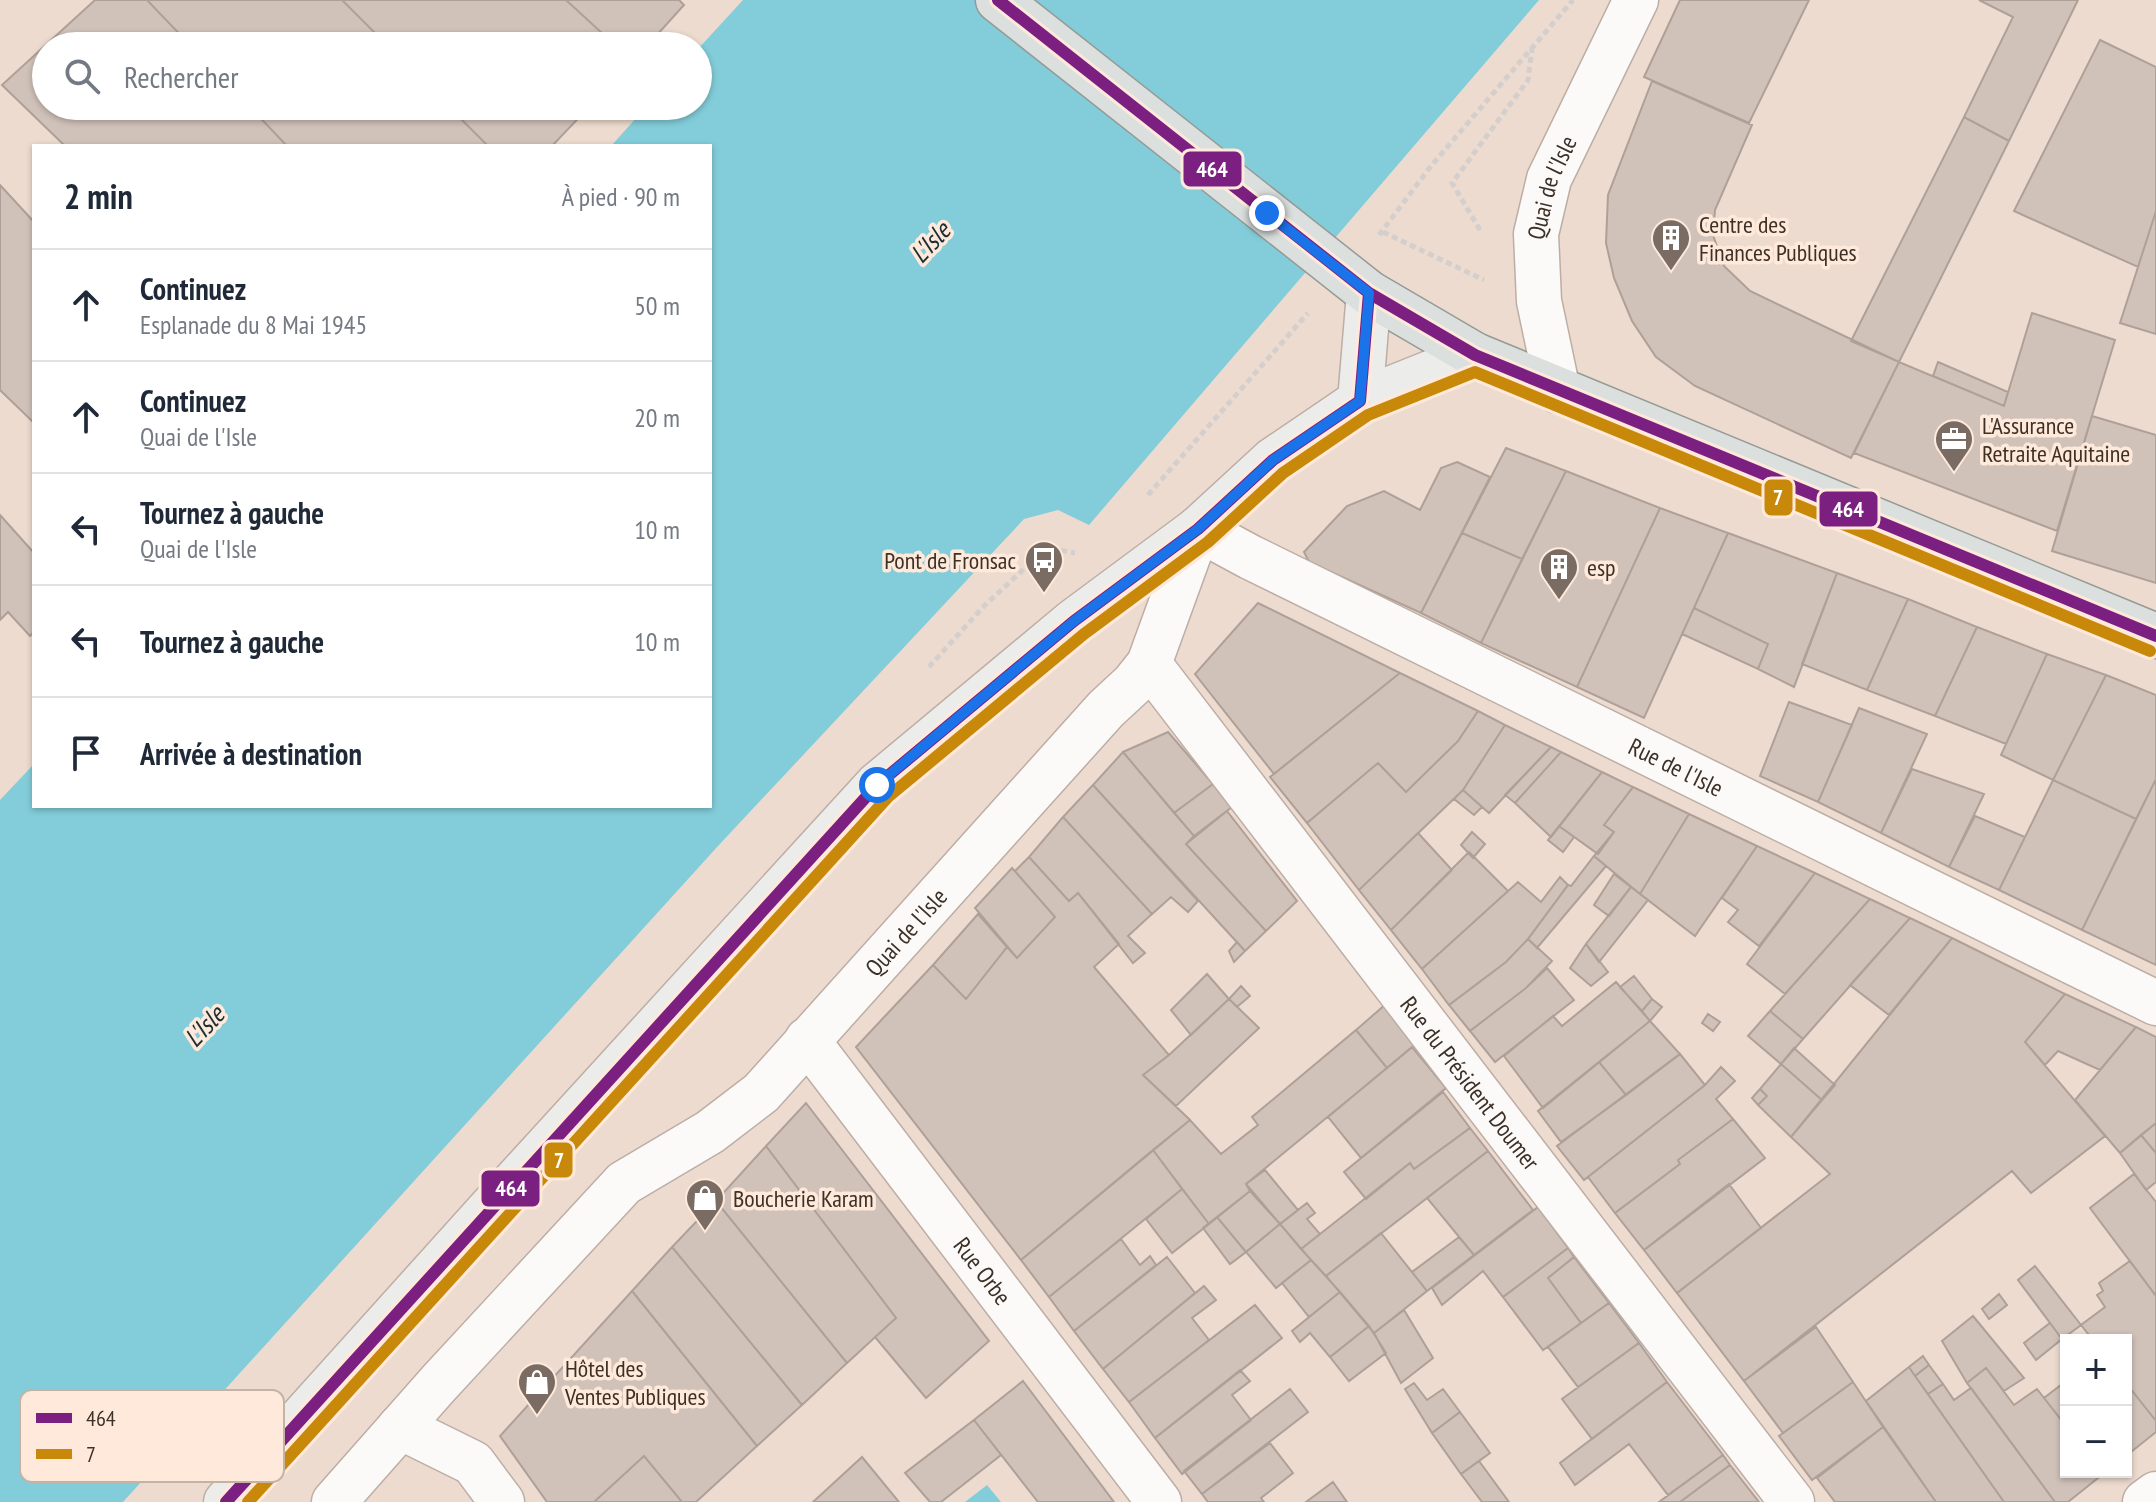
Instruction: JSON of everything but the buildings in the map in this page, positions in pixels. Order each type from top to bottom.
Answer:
[{"type":"main road","points":[[998,0],[1358,285],[1475,355],[2156,636]]},
{"type":"main road","points":[[1358,285],[1360,401]]},
{"type":"main road","name":"Quai de l'Isle","points":[[1198,529],[1273,460],[1360,401],[1475,355]]},
{"type":"main road","points":[[284,1437],[877,785],[1064,629],[1198,529]]},
{"type":"main road","points":[[226,1502],[244,1482]]},
{"type":"street","name":"Quai de l'Isle","points":[[1558,391],[1539,301],[1536,234],[1549,179],[1636,0]]},
{"type":"street","name":"Quai de l'Isle","points":[[334,1502],[624,1183],[710,1132],[761,1093],[1149,664],[1198,529]]},
{"type":"street","name":"Rue de l'Isle","points":[[1198,529],[2156,1003]]},
{"type":"street","name":"Rue du Président Doumer","points":[[1149,664],[1792,1502]]},
{"type":"street","name":"Rue Orbe","points":[[807,1040],[1159,1502]]},
{"type":"street","points":[[400,1427],[473,1463],[502,1502]]},
{"type":"street","points":[[2145,1502],[2156,1494]]},
{"type":"path","points":[[1486,270],[1484,282],[1382,231],[1431,166],[1573,0]]},
{"type":"path","points":[[1483,234],[1452,183],[1528,80],[1533,48]]},
{"type":"water","name":"L'Isle","points":[[743,0],[1539,0],[1089,525],[1058,510],[1024,519],[718,846],[225,1390],[20,1390],[20,1482],[141,1482],[123,1502],[0,1502],[0,800],[32,766],[32,808],[712,808],[712,144],[613,144],[634,120],[712,120],[712,34]]},
{"type":"water","points":[[987,1485],[1001,1502],[965,1502]]},
{"type":"transit line","name":"464","points":[[998,0],[1369,293],[1475,355],[2156,636]]},
{"type":"transit line","name":"464","points":[[284,1438],[877,785],[1074,621],[1198,529],[1273,460],[1360,401],[1369,293]]},
{"type":"transit line","name":"7","points":[[284,1462],[888,797],[1084,634],[1208,542],[1283,473],[1368,415],[1475,372],[2150,651]]},
{"type":"transit line","name":"464","points":[[226,1502],[244,1482]]},
{"type":"transit line","name":"7","points":[[248,1502],[266,1482]]},
{"type":"place","name":"Centre des Finances Publiques","points":[[1671,272]]},
{"type":"place","name":"L'Assurance Retraite Aquitaine","points":[[1954,473]]},
{"type":"place","name":"Pont de Fronsac","points":[[1044,594]]},
{"type":"place","name":"esp","points":[[1559,601]]},
{"type":"place","name":"Boucherie Karam","points":[[705,1232]]},
{"type":"place","name":"Hôtel des Ventes Publiques","points":[[537,1416]]},
{"type":"route","points":[[877,785],[1098,601],[1198,529],[1273,460],[1360,401],[1369,293],[1267,213]]}]
